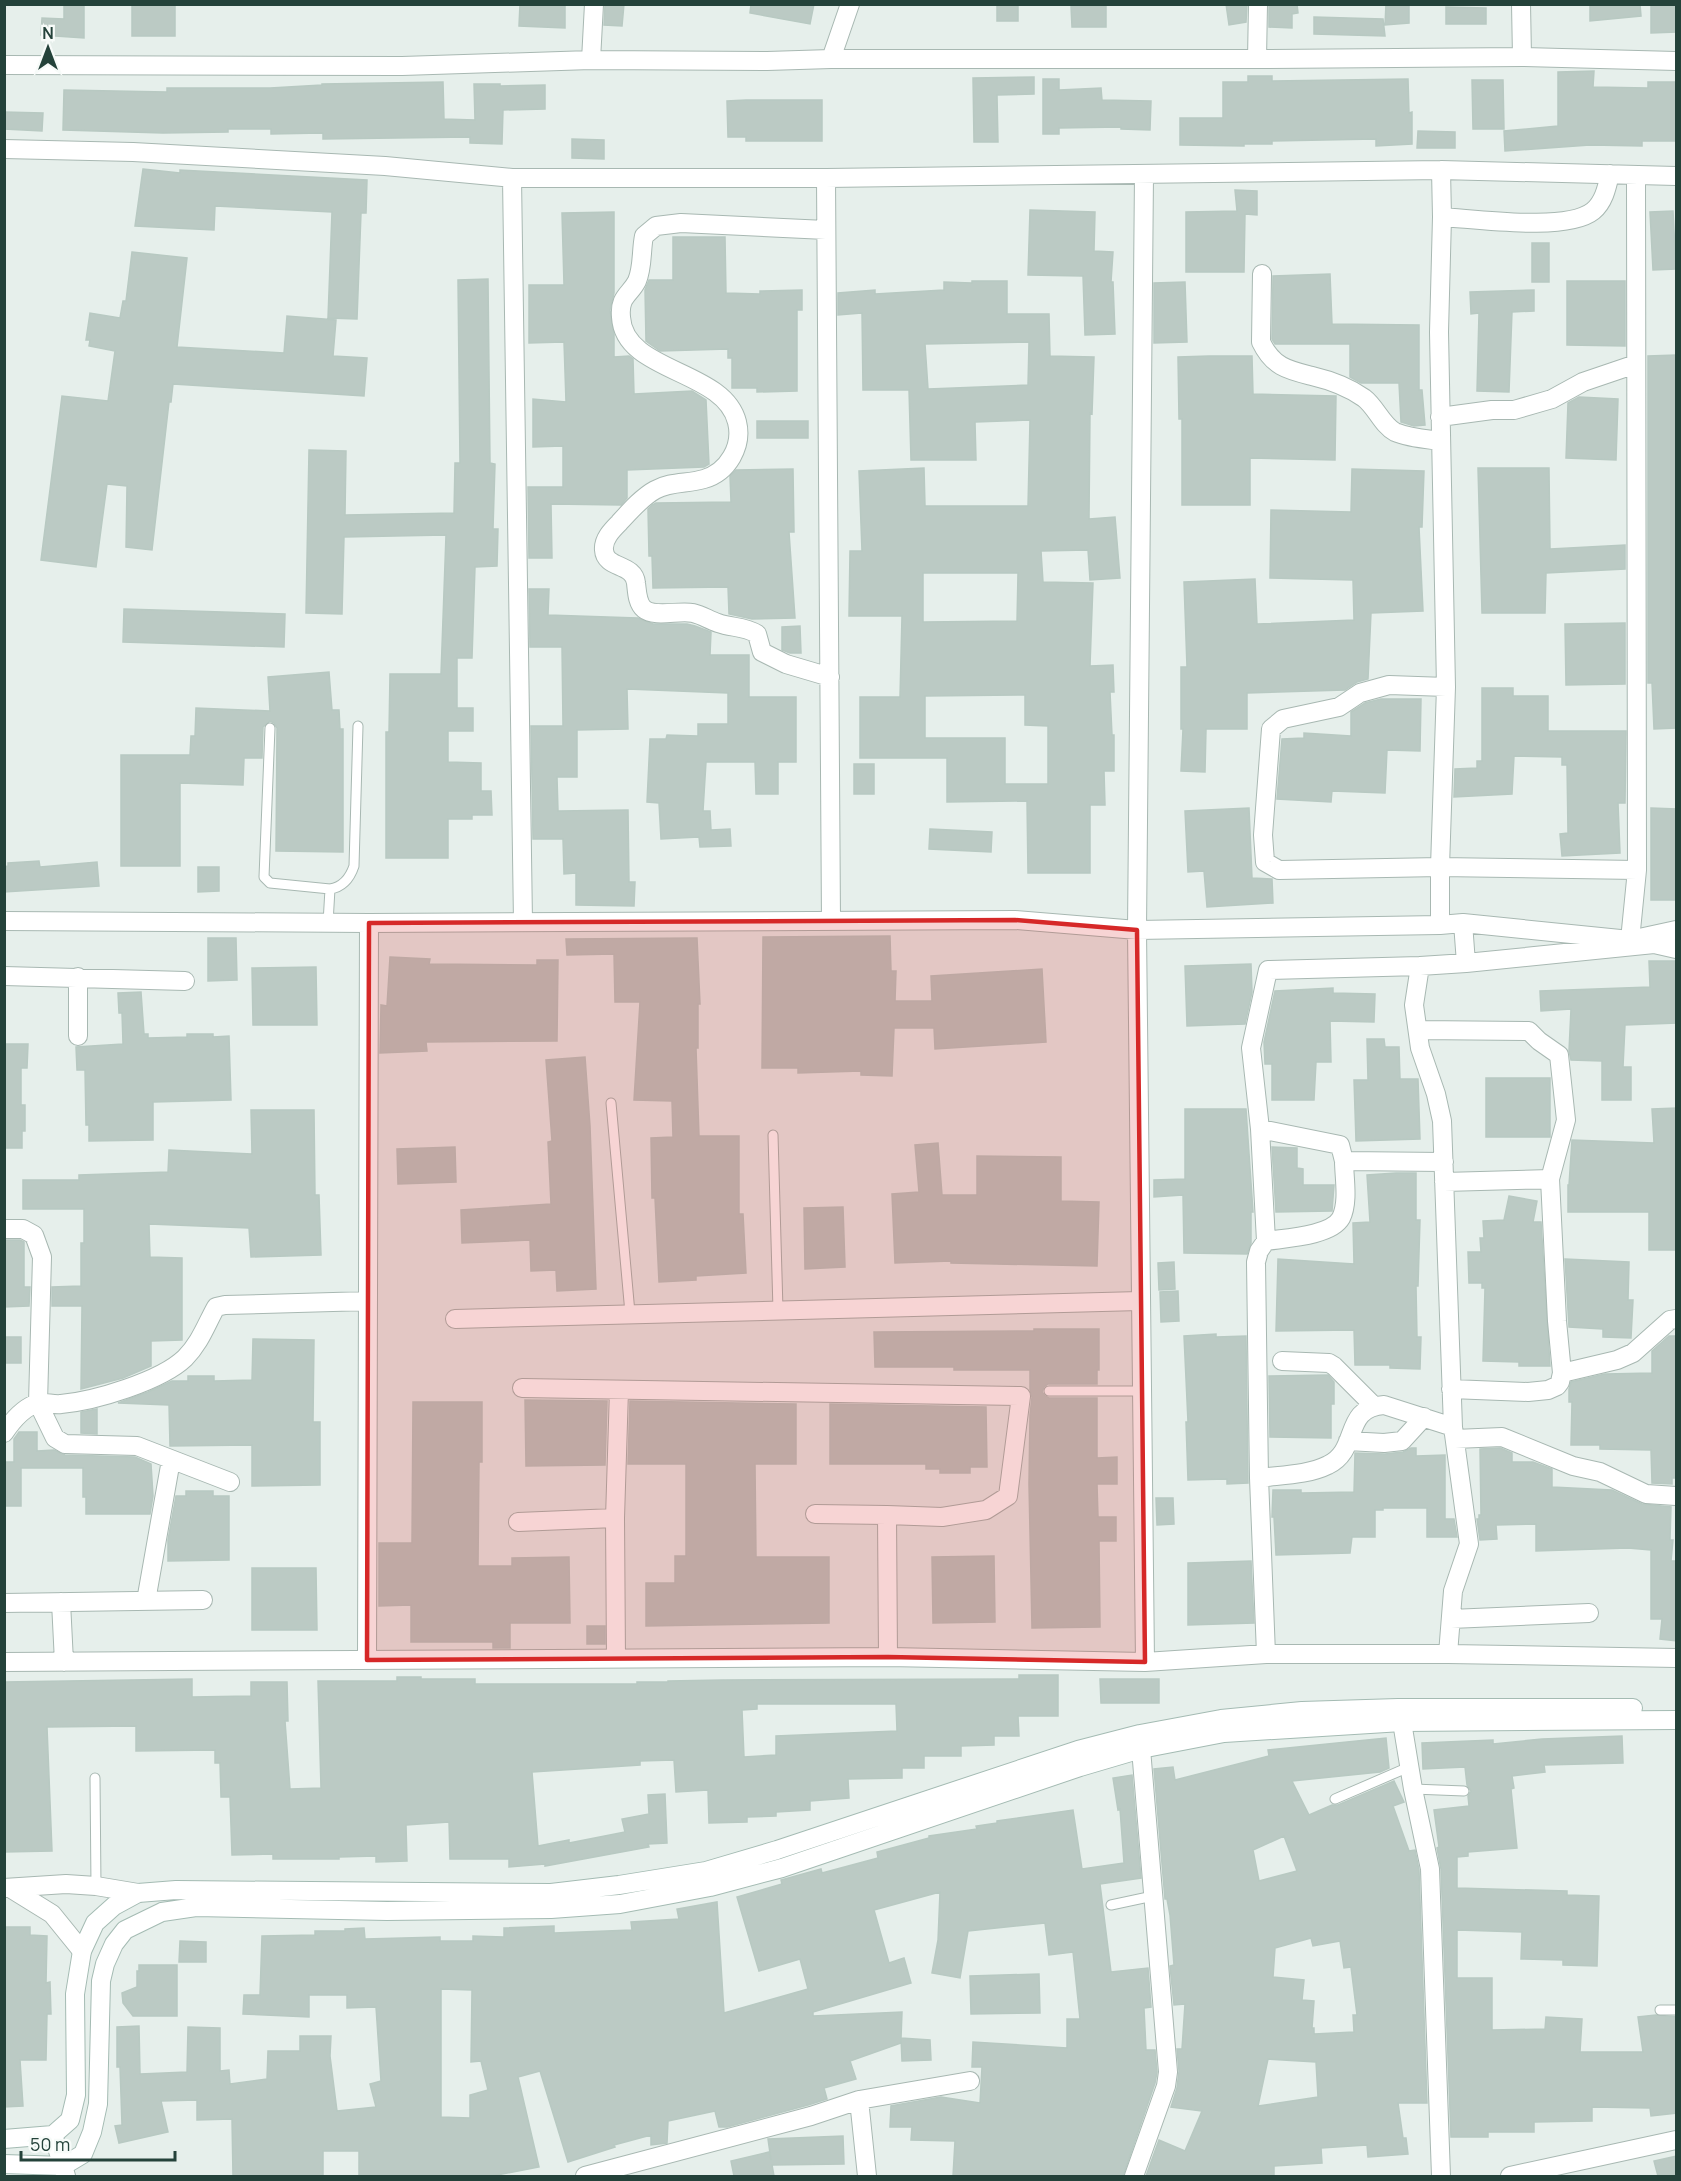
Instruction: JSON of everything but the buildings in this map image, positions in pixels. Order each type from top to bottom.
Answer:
[{"type":"street","points":[[591,60],[594,4]]},
{"type":"street","points":[[831,59],[850,4]]},
{"type":"street","points":[[1257,59],[1258,4]]},
{"type":"street","points":[[1521,4],[1522,57]]},
{"type":"street","points":[[4,65],[402,66],[591,60],[1522,57],[1677,61]]},
{"type":"street","points":[[4,149],[133,152],[385,165],[512,178],[826,178],[1441,170],[1677,176]]},
{"type":"street","points":[[1440,925],[1446,687],[1439,332],[1441,170]]},
{"type":"street","points":[[1442,217],[1556,223],[1578,218],[1592,211],[1604,198],[1610,174]]},
{"type":"street","points":[[1144,175],[1137,930],[1145,1662]]},
{"type":"street","points":[[1630,940],[1637,870],[1636,176]]},
{"type":"street","points":[[512,178],[524,921]]},
{"type":"street","points":[[826,178],[831,921]]},
{"type":"street","points":[[826,230],[681,223],[656,226],[644,236],[637,281],[624,296],[621,306],[620,318],[629,340],[651,358],[696,380],[730,407],[737,422],[738,441],[731,460],[705,479],[669,484],[654,490],[610,531],[603,549],[609,562],[632,572],[636,579],[640,604],[645,610],[691,612],[716,623],[748,629],[757,634],[762,652],[772,659],[830,677]]},
{"type":"street","points":[[1262,274],[1262,342],[1266,352],[1274,360],[1290,372],[1330,382],[1363,397],[1395,432],[1441,441]]},
{"type":"street","points":[[1440,417],[1492,410],[1514,410],[1552,399],[1582,382],[1636,363]]},
{"type":"street","points":[[1446,687],[1389,685],[1360,693],[1339,707],[1283,719],[1271,729],[1263,835],[1264,862],[1279,870],[1440,867],[1637,870]]},
{"type":"street","points":[[4,921],[369,923],[1015,920],[1137,930],[1440,925],[1463,922],[1630,940],[1677,930]]},
{"type":"street","points":[[1463,922],[1466,963]]},
{"type":"street","points":[[367,1660],[369,923]]},
{"type":"street","points":[[1266,1654],[1259,1478],[1256,1262],[1259,1251],[1266,1241],[1260,1129],[1251,1048],[1268,970],[1466,963],[1654,944],[1677,949]]},
{"type":"street","points":[[1420,966],[1414,1005],[1420,1048],[1442,1121],[1451,1389],[1454,1433],[1469,1544],[1453,1590],[1448,1654]]},
{"type":"street","points":[[4,976],[185,981]]},
{"type":"street","points":[[78,977],[78,1036]]},
{"type":"street","points":[[1418,1030],[1529,1031],[1559,1055],[1566,1120],[1550,1179],[1562,1373],[1557,1386],[1548,1390],[1528,1392],[1451,1389]]},
{"type":"street","points":[[1260,1129],[1340,1144],[1344,1161],[1344,1205],[1340,1219],[1326,1231],[1266,1241]]},
{"type":"street","points":[[1344,1161],[1444,1162]]},
{"type":"street","points":[[1444,1182],[1550,1179]]},
{"type":"street","points":[[4,1229],[23,1229],[34,1235],[42,1257],[38,1403],[56,1438],[65,1444],[137,1446],[230,1482]]},
{"type":"street","points":[[4,1433],[18,1415],[38,1403],[61,1404],[110,1394],[158,1376],[184,1359],[203,1335],[216,1307],[368,1301]]},
{"type":"street","points":[[455,1319],[1140,1301]]},
{"type":"street","points":[[1562,1373],[1617,1360],[1633,1353],[1670,1320],[1677,1319]]},
{"type":"street","points":[[1282,1361],[1315,1361],[1334,1366],[1374,1406]]},
{"type":"street","points":[[522,1388],[1021,1396],[1008,1496],[986,1510],[942,1516],[815,1514]]},
{"type":"street","points":[[616,1659],[615,1518],[619,1390]]},
{"type":"street","points":[[1259,1478],[1299,1473],[1329,1465],[1342,1454],[1365,1409],[1384,1405],[1424,1417],[1454,1433],[1502,1437],[1573,1466],[1600,1472],[1646,1494],[1677,1496]]},
{"type":"street","points":[[1348,1441],[1384,1443],[1402,1441],[1424,1417]]},
{"type":"street","points":[[146,1601],[171,1460]]},
{"type":"street","points":[[887,1515],[888,1657]]},
{"type":"street","points":[[518,1522],[615,1518]]},
{"type":"street","points":[[4,1603],[204,1600]]},
{"type":"street","points":[[61,1602],[64,1662]]},
{"type":"street","points":[[1451,1619],[1589,1613]]},
{"type":"street","points":[[4,1662],[888,1657],[1145,1662],[1266,1654],[1677,1658]]},
{"type":"street","points":[[7,1888],[66,1884],[138,1893],[176,1890],[551,1893],[706,1871],[777,1850],[921,1800],[1078,1750],[1140,1734],[1221,1719],[1302,1711],[1398,1708],[1677,1708]]},
{"type":"street","points":[[4,2164],[64,2171],[83,2154],[92,2132],[98,2104],[101,1981],[105,1964],[114,1944],[125,1930],[162,1912],[196,1907],[387,1911],[551,1909],[620,1904],[710,1887],[782,1868],[1080,1767],[1141,1749],[1224,1733],[1402,1722],[1677,1720]]},
{"type":"street","points":[[1402,1722],[1430,1869],[1441,2176]]},
{"type":"street","points":[[1134,2176],[1166,2086],[1168,2072],[1141,1749]]},
{"type":"street","points":[[7,1888],[52,1914],[81,1951]]},
{"type":"street","points":[[4,2139],[53,2136],[70,2120],[76,2095],[75,1994],[81,1951],[94,1923],[114,1906],[138,1893]]},
{"type":"street","points":[[585,2176],[811,2116],[859,2100],[970,2081]]},
{"type":"street","points":[[859,2100],[867,2176]]},
{"type":"street","points":[[53,2136],[64,2171]]},
{"type":"street","points":[[1510,2176],[1677,2140]]},
{"type":"lane","points":[[270,728],[264,877],[270,884],[330,889],[339,888],[351,874],[354,866],[358,726]]},
{"type":"lane","points":[[328,923],[330,889]]},
{"type":"lane","points":[[611,1103],[630,1313]]},
{"type":"lane","points":[[772,1135],[778,1310]]},
{"type":"lane","points":[[1049,1391],[1142,1391]]},
{"type":"lane","points":[[1335,1799],[1409,1767]]},
{"type":"lane","points":[[95,1778],[96,1886]]},
{"type":"lane","points":[[1413,1789],[1464,1791]]},
{"type":"lane","points":[[1111,1905],[1153,1896]]},
{"type":"lane","points":[[1660,2010],[1677,2010]]},
{"type":"highlighted area","points":[[1015,920],[1137,930],[1145,1662],[888,1657],[367,1660],[369,923]]}]
